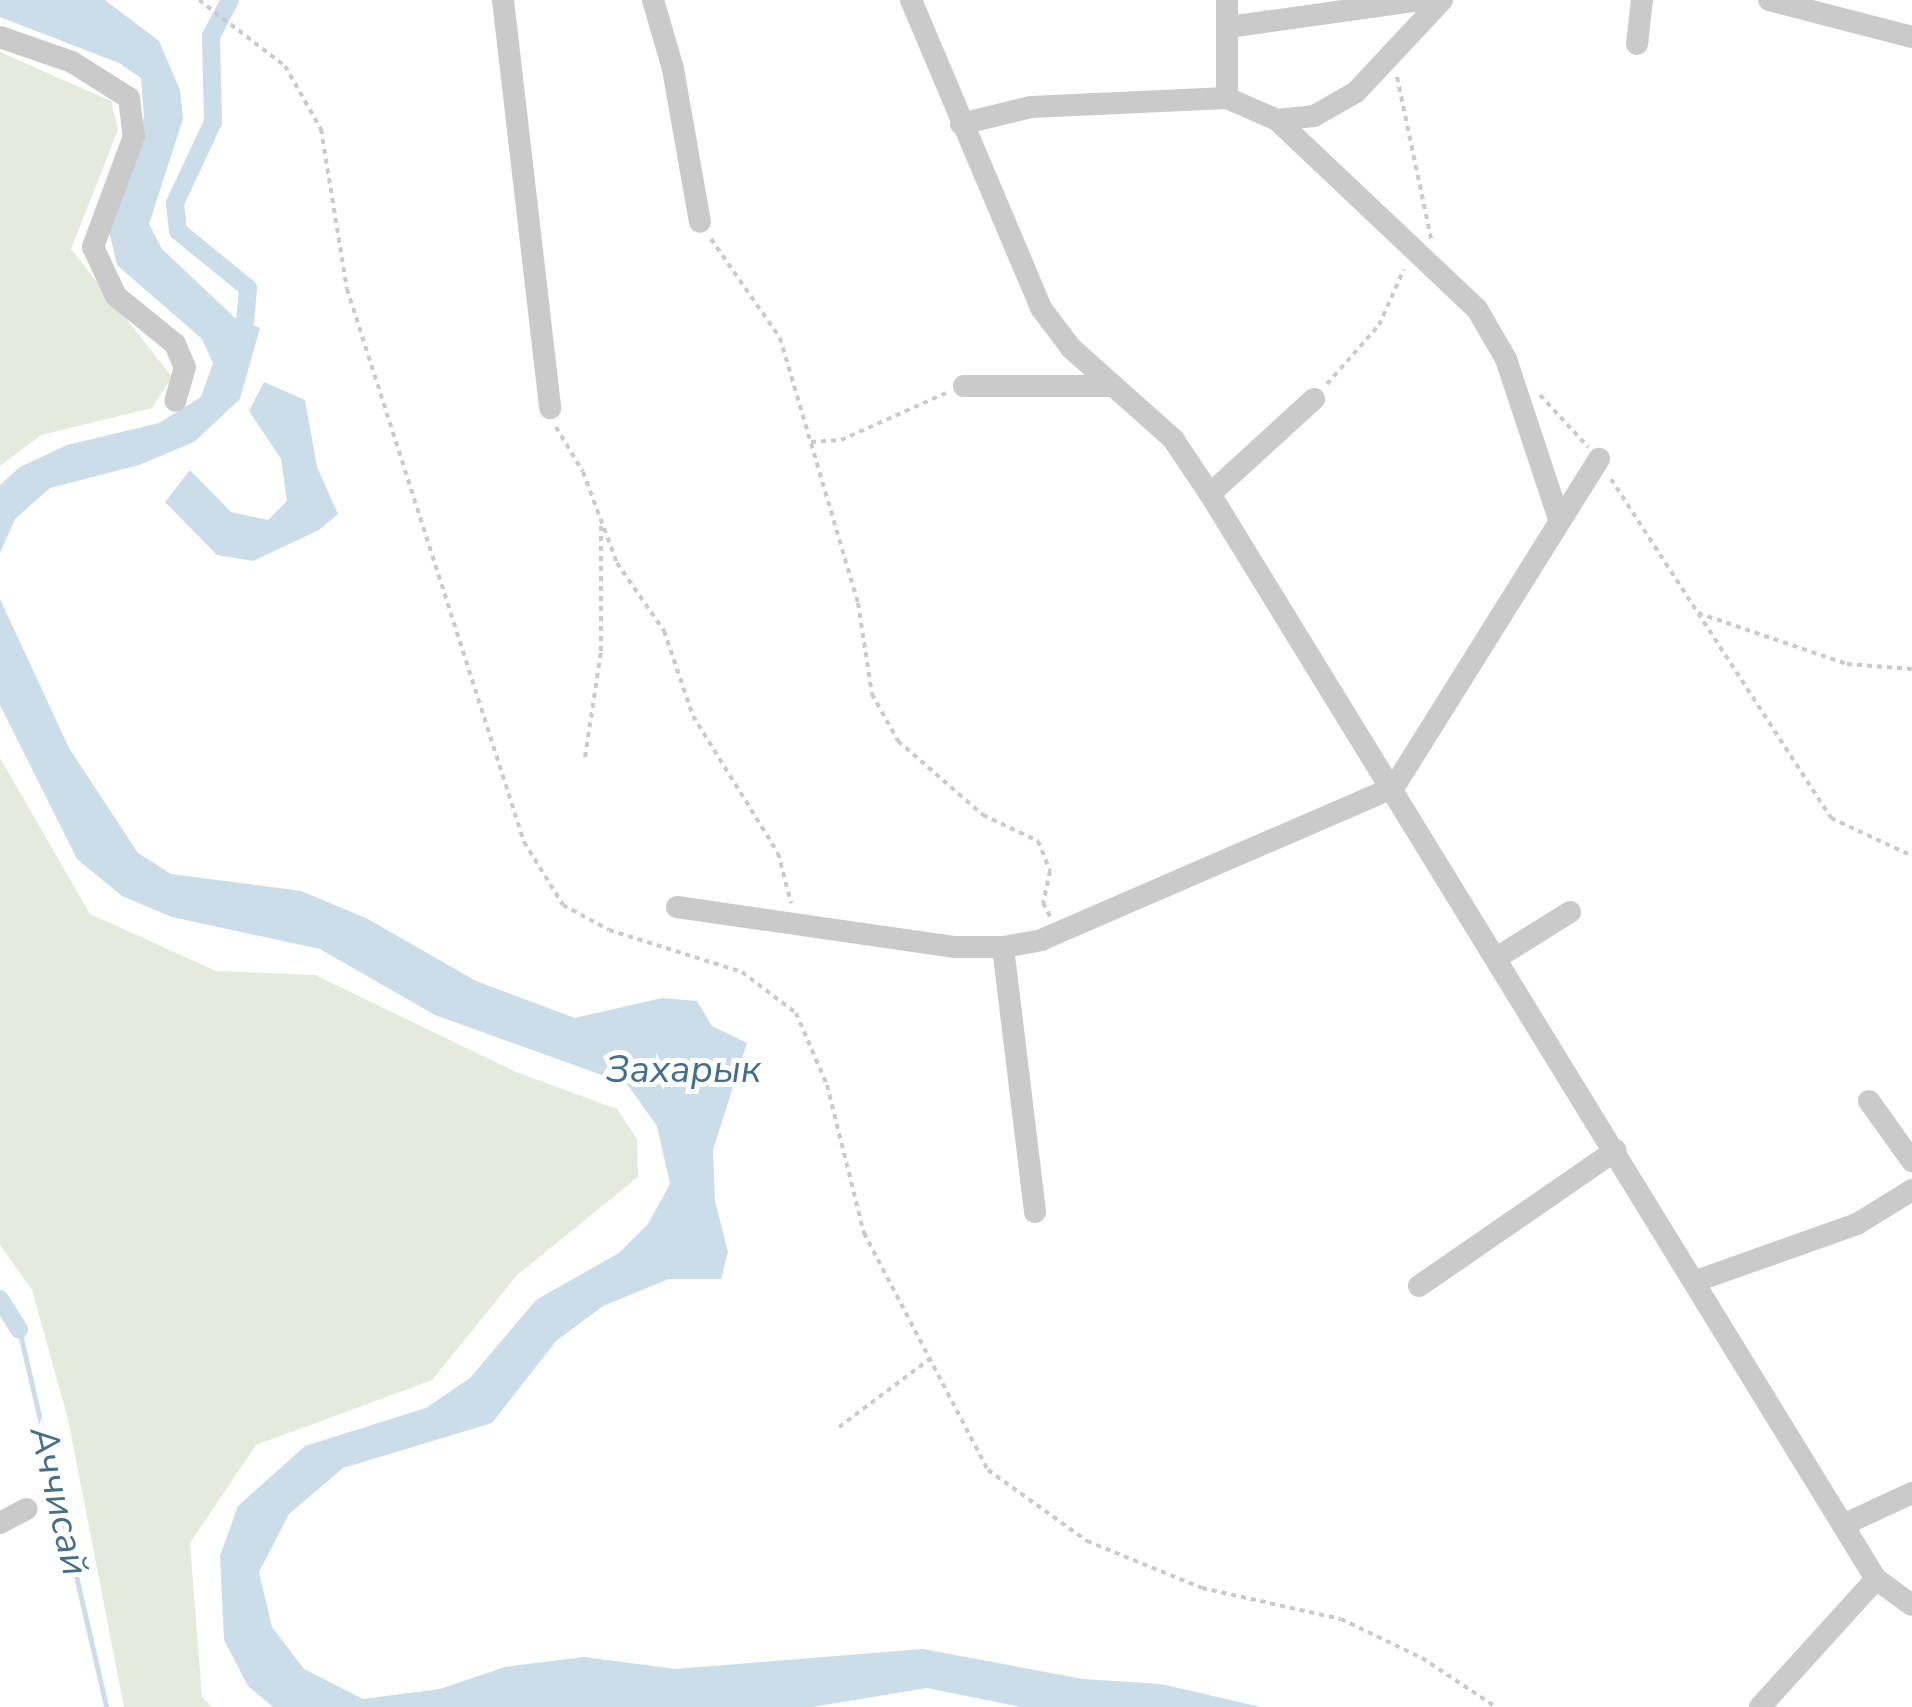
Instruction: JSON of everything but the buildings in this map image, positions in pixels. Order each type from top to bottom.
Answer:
[{"type":"street","points":[[503,0],[550,408]]},
{"type":"street","points":[[653,0],[673,69],[700,222]]},
{"type":"street","points":[[911,0],[1041,308],[1071,348],[1172,439],[1210,494],[1498,956],[1876,1579],[1912,1606]]},
{"type":"street","points":[[1227,0],[1227,98]]},
{"type":"street","points":[[1229,28],[1420,0]]},
{"type":"street","points":[[1278,120],[1314,116],[1356,92],[1442,0]]},
{"type":"street","points":[[1636,44],[1642,0]]},
{"type":"street","points":[[1769,0],[1912,37]]},
{"type":"street","points":[[0,36],[72,62],[129,98],[134,136],[93,247],[116,296],[175,344],[185,368],[175,401]]},
{"type":"street","points":[[961,124],[1031,108],[1227,98],[1278,120],[1478,308],[1506,359],[1559,520]]},
{"type":"street","points":[[964,386],[1113,386]]},
{"type":"street","points":[[1210,494],[1314,399]]},
{"type":"street","points":[[677,906],[955,947],[1003,947],[1058,933],[1394,788],[1599,459]]},
{"type":"street","points":[[1498,956],[1570,912]]},
{"type":"street","points":[[1003,947],[1035,1212]]},
{"type":"street","points":[[1869,1101],[1912,1160]]},
{"type":"street","points":[[1418,1286],[1616,1150]]},
{"type":"street","points":[[1696,1281],[1857,1224],[1912,1190]]},
{"type":"street","points":[[1844,1525],[1912,1493]]},
{"type":"street","points":[[0,1523],[26,1509]]},
{"type":"street","points":[[1760,1707],[1876,1579]]},
{"type":"path","points":[[200,0],[285,66],[321,129],[347,289],[524,842],[562,905],[609,930],[742,972],[796,1012],[828,1085],[864,1234],[988,1470],[1087,1540],[1202,1588],[1342,1619],[1422,1658],[1496,1707]]},
{"type":"path","points":[[1392,54],[1436,269]]},
{"type":"path","points":[[700,222],[780,338],[858,603],[872,694],[898,741],[983,815],[1038,842],[1050,871],[1043,903],[1058,933]]},
{"type":"path","points":[[1314,399],[1380,324],[1414,248]]},
{"type":"path","points":[[811,442],[840,440],[964,386]]},
{"type":"path","points":[[1533,387],[1599,459],[1831,818],[1912,856]]},
{"type":"path","points":[[550,408],[617,562],[664,631],[694,716],[778,852],[796,924]]},
{"type":"path","points":[[585,756],[601,652],[601,520]]},
{"type":"path","points":[[1698,613],[1847,664],[1912,668]]},
{"type":"path","points":[[838,1426],[930,1360]]},
{"type":"shaded area","points":[[0,52],[111,101],[118,130],[71,249],[172,377],[152,408],[41,435],[0,466]]},
{"type":"shaded area","points":[[0,758],[90,914],[216,971],[315,975],[516,1072],[617,1109],[637,1139],[638,1177],[517,1275],[432,1380],[256,1445],[190,1543],[202,1697],[212,1707],[124,1707],[68,1419],[32,1290],[0,1245]]},
{"type":"water","points":[[0,0],[105,0],[159,41],[180,90],[183,119],[149,224],[162,249],[234,317],[260,328],[240,399],[194,442],[139,465],[50,488],[15,519],[0,553],[0,485],[20,467],[67,445],[159,423],[201,397],[213,363],[202,339],[117,265],[108,227],[144,117],[141,78],[119,63],[0,17]]},
{"type":"water","points":[[264,382],[305,400],[317,467],[338,514],[319,530],[253,561],[217,555],[165,502],[190,470],[231,512],[268,520],[287,501],[281,459],[249,411]]},
{"type":"water","name":"Захарык","points":[[0,599],[69,748],[138,853],[171,874],[301,891],[366,918],[476,981],[575,1018],[662,998],[697,1001],[712,1026],[747,1043],[713,1150],[715,1201],[728,1252],[721,1279],[669,1279],[603,1306],[556,1341],[492,1423],[343,1468],[289,1514],[259,1572],[272,1627],[304,1669],[363,1699],[440,1689],[505,1667],[584,1657],[676,1669],[923,1649],[1083,1679],[1161,1684],[1261,1707],[1020,1707],[927,1688],[812,1707],[273,1707],[248,1686],[224,1640],[220,1556],[238,1506],[305,1446],[426,1408],[470,1378],[536,1300],[619,1253],[648,1224],[670,1184],[657,1126],[627,1084],[435,1015],[320,949],[172,917],[122,896],[77,859],[0,705]]},
{"type":"waterway","points":[[230,0],[211,36],[213,122],[175,203],[178,231],[248,288],[243,345]]},
{"type":"waterway","name":"Аччисай","points":[[0,1299],[19,1329]]},
{"type":"waterway","name":"Аччисай","points":[[19,1329],[106,1707]]}]
